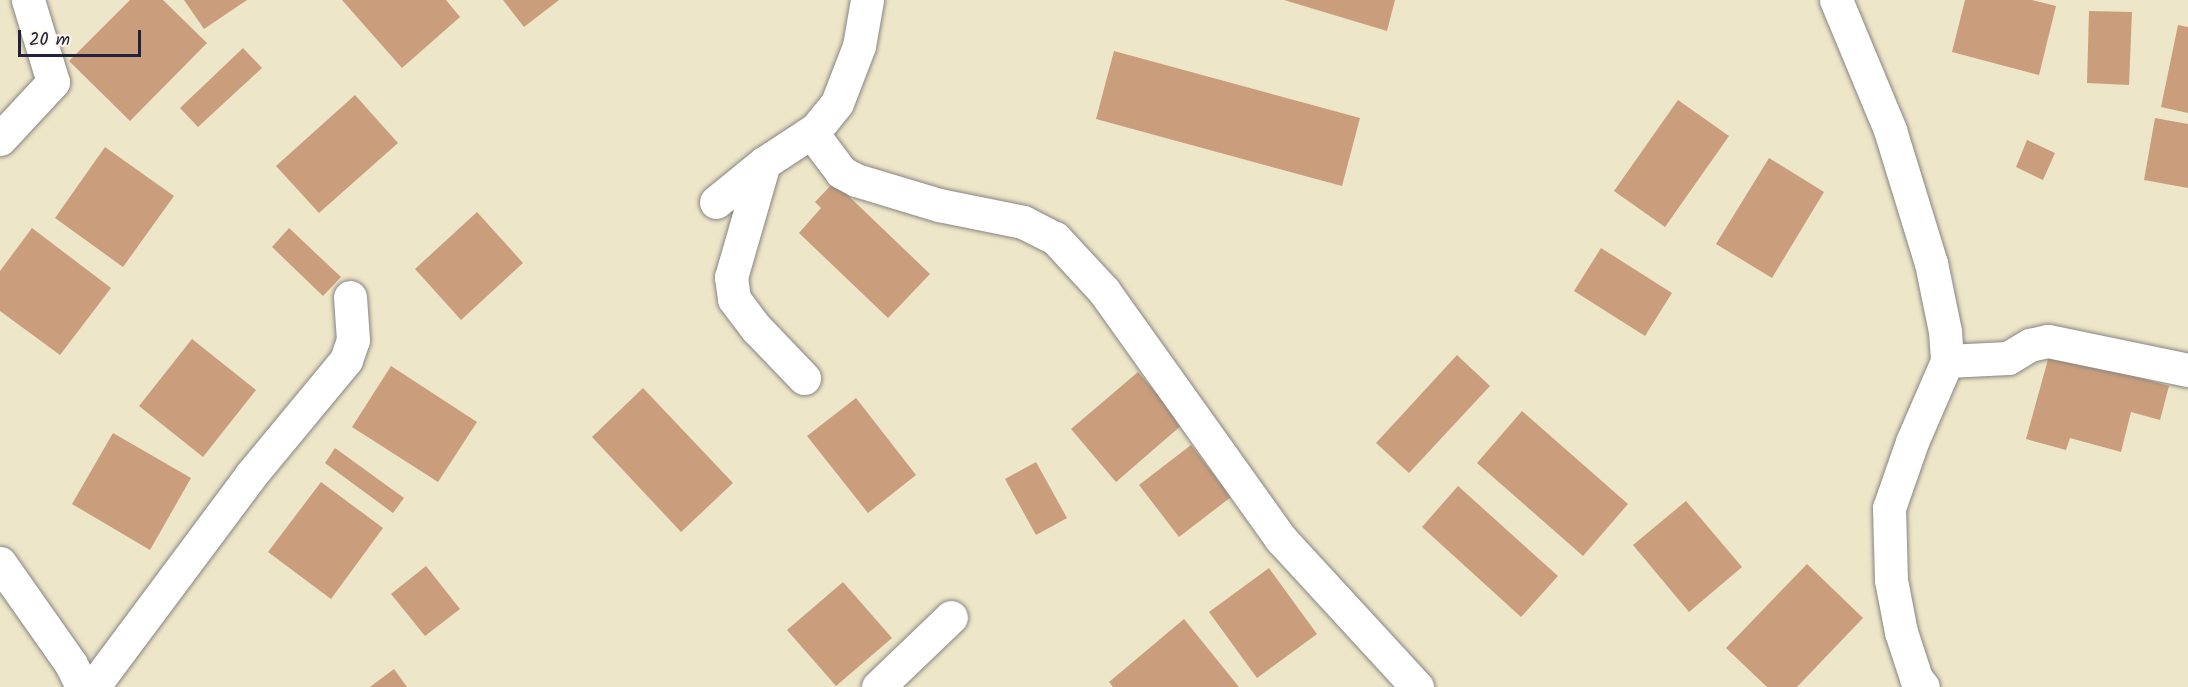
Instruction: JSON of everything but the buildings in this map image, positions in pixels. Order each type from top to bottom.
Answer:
[{"type":"street","points":[[0,139],[53,82],[28,0]]},
{"type":"street","points":[[716,202],[764,163],[816,129],[837,103],[859,46],[867,0]]},
{"type":"street","points":[[1836,0],[1897,152],[1930,263],[1947,361],[1912,442],[1889,508],[1891,580],[1901,632],[1916,678],[1923,687]]},
{"type":"street","points":[[816,129],[818,141],[841,172],[856,180],[939,205],[1023,222],[1055,238],[1104,291],[1281,539],[1417,687]]},
{"type":"street","points":[[764,163],[731,278],[734,298],[757,329],[804,378]]},
{"type":"street","points":[[93,687],[250,476],[346,360],[353,340],[350,297]]},
{"type":"street","points":[[1947,361],[2008,358],[2030,345],[2048,341],[2188,370]]},
{"type":"street","points":[[0,563],[71,664],[82,687]]},
{"type":"street","points":[[878,687],[951,618]]}]
